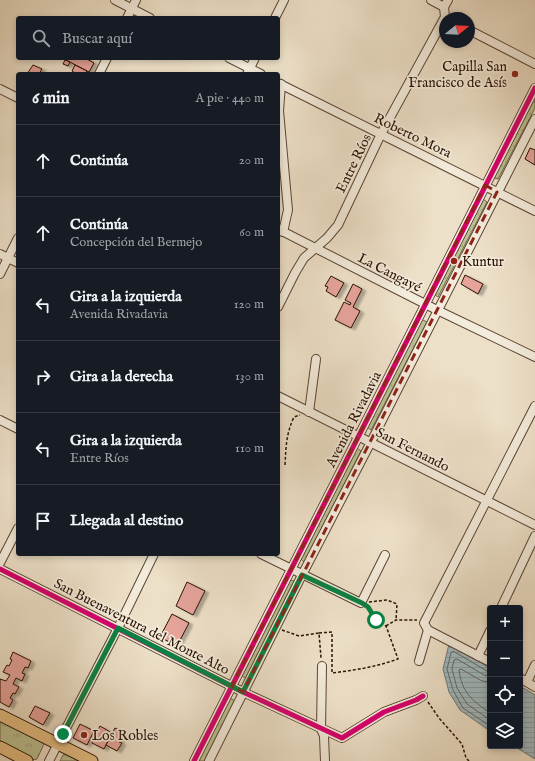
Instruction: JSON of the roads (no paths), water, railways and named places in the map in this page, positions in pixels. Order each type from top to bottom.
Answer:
[{"type":"main road","points":[[0,714],[92,761]]},
{"type":"main road","points":[[0,747],[27,761]]},
{"type":"street","points":[[115,0],[146,16]]},
{"type":"street","points":[[128,16],[136,0]]},
{"type":"street","points":[[276,16],[284,0]]},
{"type":"street","points":[[431,0],[446,3]]},
{"type":"street","name":"Entre Ríos","points":[[280,303],[304,258],[327,238],[338,225],[381,134],[439,30]]},
{"type":"street","points":[[475,33],[535,64]]},
{"type":"street","points":[[101,72],[106,60]]},
{"type":"street","points":[[232,60],[248,71],[254,60]]},
{"type":"street","name":"Roberto Mora","points":[[280,84],[535,211]]},
{"type":"street","name":"Avenida Rivadavia","points":[[194,761],[535,88]]},
{"type":"street","points":[[0,89],[16,97]]},
{"type":"street","name":"Avenida Rivadavia","points":[[209,761],[302,575],[535,119]]},
{"type":"street","points":[[280,122],[288,210],[281,230]]},
{"type":"street","name":"La Cangayé","points":[[281,230],[425,304],[535,357]]},
{"type":"street","points":[[0,274],[16,242]]},
{"type":"street","points":[[0,254],[16,263]]},
{"type":"street","points":[[309,412],[316,359]]},
{"type":"street","name":"San Fernando","points":[[280,397],[535,525]]},
{"type":"street","points":[[418,661],[426,626],[486,500],[535,406]]},
{"type":"street","points":[[0,420],[16,428]]},
{"type":"street","points":[[0,563],[16,532]]},
{"type":"street","points":[[502,605],[535,536]]},
{"type":"street","points":[[265,556],[362,603],[385,555]]},
{"type":"street","points":[[49,761],[118,628],[153,556]]},
{"type":"street","name":"San Buenaventura del Monte Alto","points":[[0,569],[243,692],[321,730],[342,738],[384,712],[423,696]]},
{"type":"street","points":[[426,626],[487,660]]},
{"type":"street","points":[[478,656],[487,637]]},
{"type":"street","points":[[535,665],[523,680],[535,686]]},
{"type":"street","points":[[322,666],[321,730],[324,736],[325,761]]},
{"type":"water","points":[[449,644],[487,666],[487,729],[460,710],[449,692],[443,669]]},
{"type":"water","points":[[523,688],[535,695],[535,759],[519,749],[523,749]]},
{"type":"place","name":"Capilla San Francisco de Asís","points":[[515,74]]},
{"type":"place","name":"Kuntur","points":[[454,261]]},
{"type":"place","name":"Los Robles","points":[[84,735]]}]
